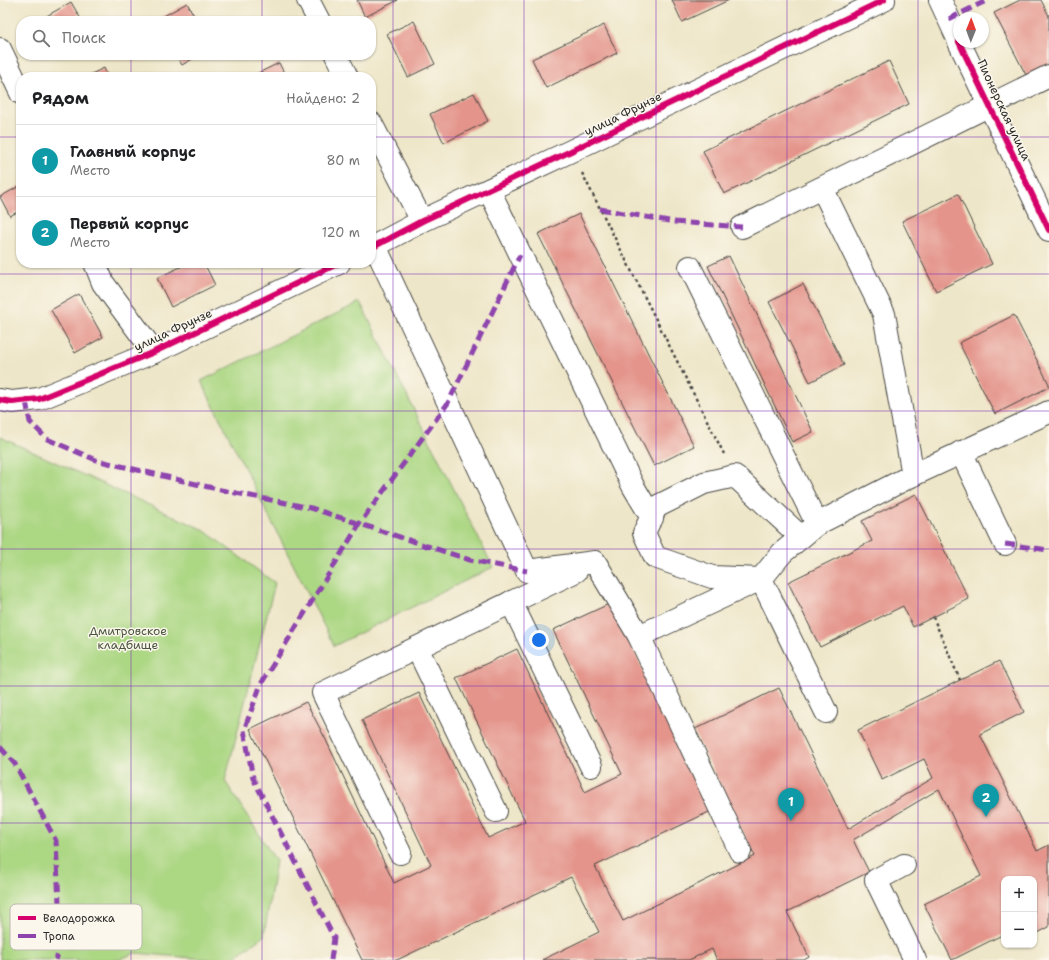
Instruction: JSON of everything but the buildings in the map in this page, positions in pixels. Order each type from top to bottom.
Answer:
[{"type":"street","points":[[308,0],[316,16]]},
{"type":"street","name":"улица Фрунзе","points":[[376,245],[422,221],[884,0]]},
{"type":"street","name":"Пионерская улица","points":[[940,0],[953,29]]},
{"type":"street","name":"Пионерская улица","points":[[962,48],[1049,230]]},
{"type":"street","points":[[0,49],[16,83]]},
{"type":"street","points":[[338,60],[344,72]]},
{"type":"street","points":[[742,227],[1049,76]]},
{"type":"street","points":[[376,133],[422,221]]},
{"type":"street","points":[[822,188],[884,314],[913,475]]},
{"type":"street","points":[[489,190],[632,486],[652,518]]},
{"type":"street","points":[[376,253],[527,572],[595,562]]},
{"type":"street","points":[[690,267],[809,531]]},
{"type":"street","points":[[97,268],[103,283],[154,352]]},
{"type":"street","name":"улица Фрунзе","points":[[6,401],[39,399],[154,352],[329,268]]},
{"type":"street","points":[[639,636],[761,579],[782,553],[809,531],[913,475],[1049,412]]},
{"type":"street","points":[[961,452],[1005,544]]},
{"type":"street","points":[[761,579],[712,577],[655,557],[644,533],[656,507],[704,483],[735,476],[809,531]]},
{"type":"street","points":[[400,853],[323,693],[595,562]]},
{"type":"street","points":[[595,562],[639,636],[740,851]]},
{"type":"street","points":[[761,579],[826,712]]},
{"type":"street","points":[[512,602],[591,766]]},
{"type":"street","points":[[417,648],[496,811]]},
{"type":"street","points":[[904,866],[876,880],[915,960]]},
{"type":"path","points":[[571,151],[735,476]]},
{"type":"path","points":[[933,617],[960,680]]},
{"type":"green space","points":[[360,302],[493,567],[334,646],[201,381]]},
{"type":"green space","name":"Дмитровское кладбище","points":[[0,437],[202,529],[275,583],[225,781],[276,861],[264,936],[230,960],[135,953],[118,960],[0,960]]},
{"type":"marked path","points":[[949,19],[988,0]]},
{"type":"marked path","points":[[600,209],[675,222],[742,227]]},
{"type":"marked path","points":[[331,960],[334,938],[253,778],[244,730],[261,684],[360,523],[448,403],[520,255]]},
{"type":"marked path","points":[[26,401],[30,422],[47,439],[96,460],[221,490],[311,508],[470,560],[527,571]]},
{"type":"marked path","points":[[1005,544],[1049,550]]},
{"type":"marked path","points":[[0,747],[15,764],[56,841],[59,904]]},
{"type":"marked path","points":[[56,960],[59,950]]},
{"type":"cycle path","points":[[376,245],[422,221],[884,0]]},
{"type":"cycle path","points":[[962,48],[1049,230]]},
{"type":"cycle path","points":[[0,400],[12,402],[39,399],[154,352],[329,268]]},
{"type":"place","name":"Первый корпус","points":[[986,817]]},
{"type":"place","name":"Главный корпус","points":[[791,821]]}]
